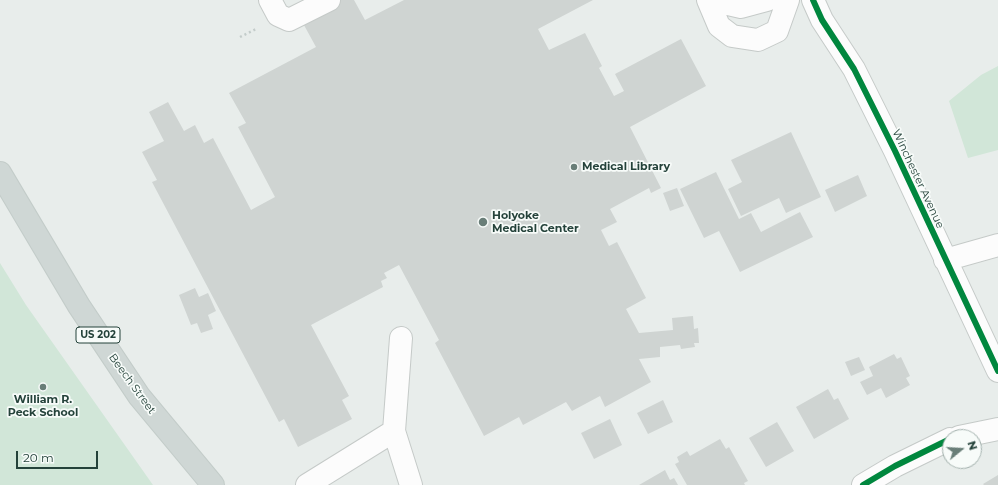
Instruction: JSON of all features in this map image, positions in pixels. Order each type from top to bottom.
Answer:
[{"type":"main road","name":"Beech Street","points":[[0,173],[78,306],[131,383],[213,485]]},
{"type":"street","points":[[270,0],[278,15],[289,20],[329,0]]},
{"type":"street","points":[[710,0],[741,6],[767,0]]},
{"type":"street","points":[[710,0],[719,26],[732,36],[758,40],[777,31],[788,0]]},
{"type":"street","name":"Winchester Avenue","points":[[813,0],[822,20],[857,76],[895,151],[998,371]]},
{"type":"street","points":[[945,260],[998,245]]},
{"type":"street","points":[[401,338],[394,431],[411,485]]},
{"type":"street","points":[[982,432],[998,429]]},
{"type":"street","points":[[306,485],[394,431]]},
{"type":"street","points":[[863,485],[895,466],[942,443]]},
{"type":"path","points":[[240,37],[251,32]]},
{"type":"green space","points":[[998,66],[998,150],[968,158],[949,101],[981,75]]},
{"type":"green space","name":"William R. Peck School","points":[[0,263],[26,305],[153,485],[0,485]]},
{"type":"building","points":[[329,0],[354,0],[365,20],[404,0],[593,0],[538,29],[549,50],[585,33],[602,66],[599,68],[614,96],[624,91],[615,74],[681,39],[706,86],[630,127],[661,188],[651,193],[649,188],[610,209],[617,222],[601,230],[609,246],[617,242],[646,298],[626,309],[639,333],[673,330],[672,318],[693,316],[694,329],[698,328],[699,343],[694,343],[695,347],[681,349],[680,345],[660,347],[660,357],[639,359],[651,382],[605,407],[600,396],[572,411],[566,402],[523,425],[519,417],[484,436],[435,343],[439,340],[399,265],[384,273],[387,278],[381,281],[383,287],[311,325],[349,396],[342,400],[352,419],[298,447],[284,419],[279,422],[152,182],[157,180],[142,152],[164,141],[149,112],[168,102],[184,131],[195,125],[204,143],[213,138],[251,210],[275,197],[238,127],[246,123],[229,93],[316,47],[299,16]]},
{"type":"building","points":[[791,132],[821,197],[786,213],[779,198],[741,216],[728,189],[742,182],[731,160]]},
{"type":"building","points":[[716,172],[739,219],[751,213],[761,232],[800,212],[813,237],[740,272],[719,231],[704,238],[680,189]]},
{"type":"building","points":[[858,175],[867,196],[835,212],[825,190]]},
{"type":"building","points":[[677,188],[684,206],[670,211],[663,193]]},
{"type":"building","points":[[195,288],[199,297],[208,293],[216,311],[208,315],[213,329],[201,333],[197,323],[191,325],[179,295]]},
{"type":"building","points":[[894,354],[897,359],[901,357],[910,376],[906,378],[910,385],[886,398],[881,388],[867,395],[860,382],[873,376],[869,367]]},
{"type":"building","points":[[859,357],[865,370],[851,376],[845,362]]},
{"type":"building","points":[[828,389],[834,400],[838,398],[849,419],[814,439],[796,407]]},
{"type":"building","points":[[663,400],[673,422],[648,434],[637,413]]},
{"type":"building","points":[[610,419],[622,445],[594,459],[581,433]]},
{"type":"building","points":[[777,422],[794,451],[766,467],[749,438]]},
{"type":"building","points":[[720,439],[726,449],[729,447],[748,481],[744,483],[745,485],[687,485],[675,464],[679,462],[677,457],[687,451],[690,456]]},
{"type":"building","points":[[665,470],[670,480],[674,478],[678,485],[639,485]]},
{"type":"building","points":[[998,475],[998,485],[983,484]]},
{"type":"cycle path","points":[[813,0],[822,20],[854,69],[895,151],[998,371]]},
{"type":"cycle path","points":[[863,485],[895,466],[942,443]]},
{"type":"place","name":"Medical Library","points":[[574,167]]},
{"type":"place","name":"Holyoke Medical Center","points":[[483,222]]},
{"type":"place","name":"William R. Peck School","points":[[43,387]]}]
